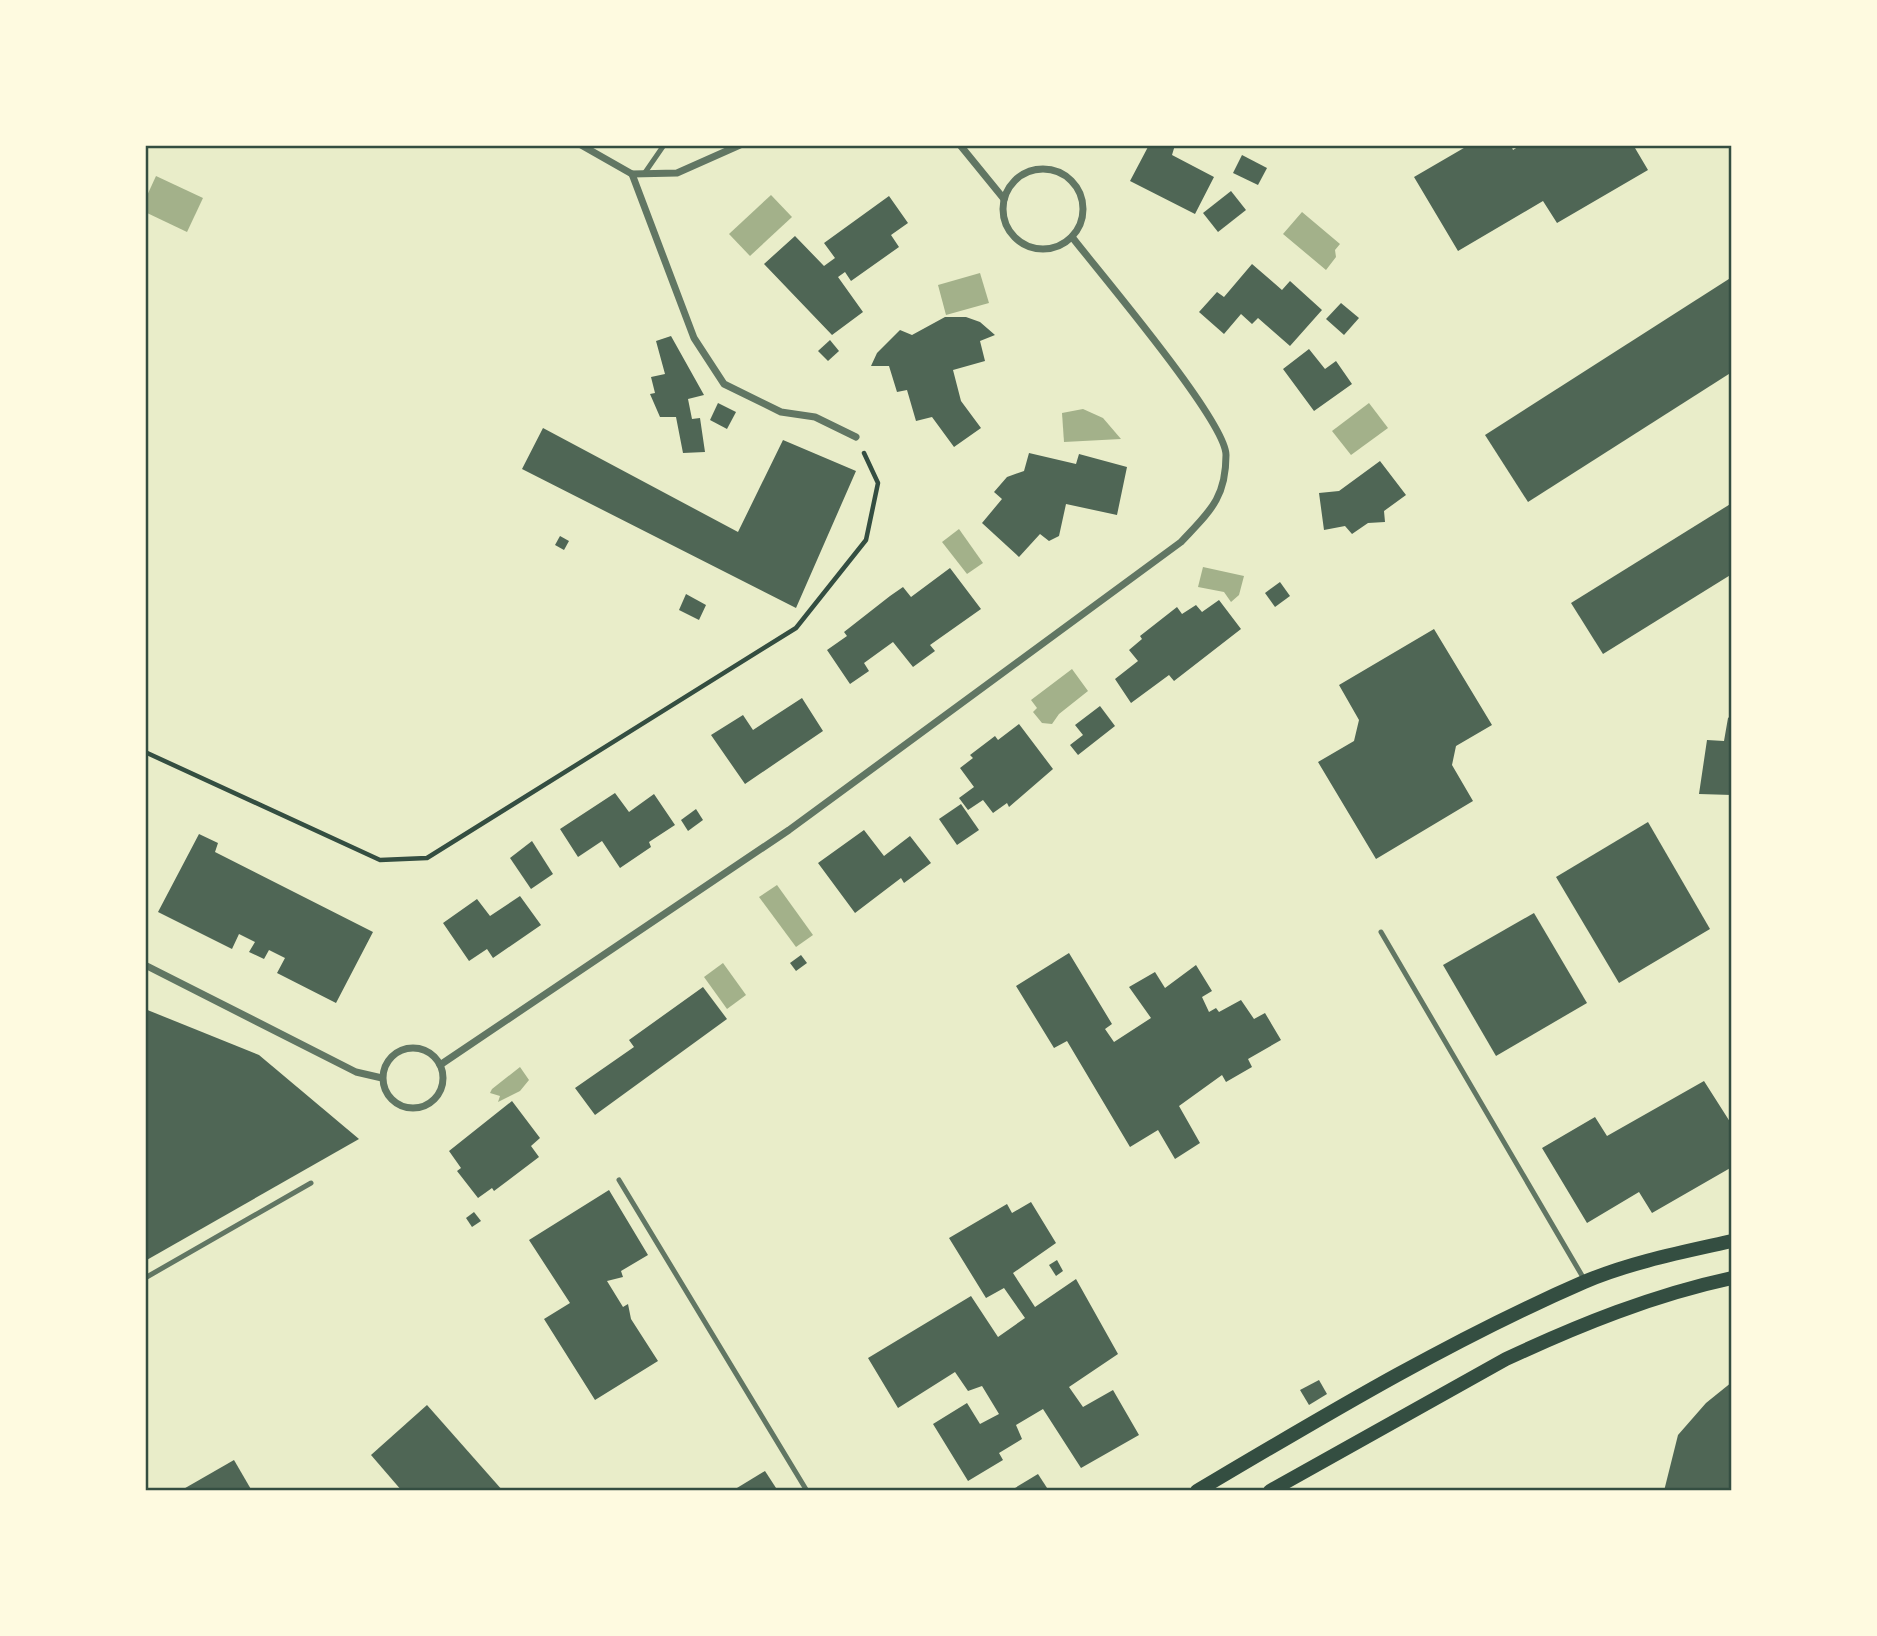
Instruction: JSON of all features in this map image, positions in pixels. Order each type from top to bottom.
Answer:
[{"type":"main road","points":[[1197,1491],[1451,1346],[1586,1282],[1656,1259],[1732,1241]]},
{"type":"main road","points":[[1270,1491],[1535,1345],[1617,1310],[1732,1278]]},
{"type":"street","points":[[581,145],[632,174],[677,173],[740,145]]},
{"type":"street","points":[[960,145],[1004,199],[1006,225],[1023,244],[1049,249],[1072,237],[1078,229],[1084,209],[1078,189],[1063,174],[1043,169],[1032,170],[1015,181],[1004,199]]},
{"type":"street","points":[[632,174],[694,338],[724,384],[781,412],[815,417],[856,437]]},
{"type":"street","points":[[440,1065],[789,830],[1181,542],[1218,503],[1227,452],[1207,410],[1072,237]]},
{"type":"street","points":[[145,965],[356,1072],[382,1079]]},
{"type":"street","points":[[406,1049],[425,1051],[440,1065],[442,1084],[439,1093],[424,1106],[405,1107],[389,1097],[382,1079],[389,1060],[406,1049]]},
{"type":"lane","points":[[644,174],[664,145]]},
{"type":"lane","points":[[1381,932],[1586,1282]]},
{"type":"lane","points":[[619,1180],[807,1491]]},
{"type":"lane","points":[[145,1278],[311,1183]]},
{"type":"path","points":[[145,752],[380,860],[427,858],[796,628],[866,540],[878,483],[856,437]]},
{"type":"shaded area","points":[[156,176],[203,198],[187,232],[145,212],[145,200]]},
{"type":"shaded area","points":[[771,195],[792,217],[750,256],[729,234]]},
{"type":"shaded area","points":[[1302,212],[1340,244],[1335,250],[1336,257],[1326,270],[1283,234]]},
{"type":"shaded area","points":[[980,273],[989,303],[946,315],[938,285]]},
{"type":"shaded area","points":[[1369,403],[1388,428],[1351,455],[1332,431]]},
{"type":"shaded area","points":[[1083,409],[1103,418],[1121,439],[1064,442],[1062,413]]},
{"type":"shaded area","points":[[959,529],[983,563],[967,574],[942,542]]},
{"type":"shaded area","points":[[1203,567],[1244,576],[1239,595],[1231,602],[1224,592],[1198,587]]},
{"type":"shaded area","points":[[1072,669],[1088,691],[1059,714],[1052,724],[1042,723],[1033,712],[1037,708],[1031,700]]},
{"type":"shaded area","points":[[777,885],[813,935],[796,947],[759,897]]},
{"type":"shaded area","points":[[723,963],[746,995],[727,1009],[704,977]]},
{"type":"shaded area","points":[[520,1067],[529,1080],[520,1091],[498,1102],[500,1096],[490,1093],[492,1089]]},
{"type":"building","points":[[1149,145],[1175,145],[1172,155],[1214,177],[1195,214],[1130,181]]},
{"type":"building","points":[[1469,145],[1511,145],[1513,150],[1521,145],[1639,145],[1635,148],[1648,170],[1557,223],[1543,201],[1458,251],[1414,177]]},
{"type":"building","points":[[1242,155],[1267,168],[1258,185],[1233,173]]},
{"type":"building","points":[[1231,191],[1246,210],[1218,232],[1203,213]]},
{"type":"building","points":[[889,196],[908,223],[891,235],[899,247],[851,281],[845,272],[838,277],[863,312],[832,335],[764,264],[795,236],[824,266],[835,258],[824,243]]},
{"type":"building","points":[[1252,264],[1282,290],[1290,281],[1322,310],[1290,346],[1258,318],[1252,324],[1241,314],[1224,334],[1199,312],[1217,292],[1224,297]]},
{"type":"building","points":[[1732,277],[1732,372],[1528,502],[1485,435]]},
{"type":"building","points":[[1341,303],[1359,318],[1344,335],[1326,319]]},
{"type":"building","points":[[945,317],[966,317],[980,322],[995,335],[980,341],[985,361],[953,370],[961,401],[981,428],[954,447],[932,417],[916,421],[907,390],[897,392],[889,366],[871,366],[877,353],[900,330],[912,335]]},
{"type":"building","points":[[671,336],[704,395],[688,399],[692,419],[700,418],[705,452],[683,453],[676,417],[660,417],[650,394],[655,393],[651,377],[665,374],[656,341]]},
{"type":"building","points":[[830,340],[839,351],[828,361],[818,351]]},
{"type":"building","points":[[1309,349],[1325,369],[1336,361],[1352,384],[1314,411],[1283,369]]},
{"type":"building","points":[[718,403],[736,412],[727,429],[710,420]]},
{"type":"building","points":[[543,428],[738,532],[783,440],[856,471],[796,608],[522,469]]},
{"type":"building","points":[[1029,453],[1076,464],[1079,454],[1127,467],[1117,515],[1066,504],[1059,536],[1049,541],[1040,534],[1019,557],[982,523],[1002,499],[994,492],[1007,477],[1024,471]]},
{"type":"building","points":[[1380,461],[1406,495],[1384,511],[1385,522],[1368,523],[1352,534],[1345,526],[1324,530],[1319,493],[1339,491]]},
{"type":"building","points":[[1732,503],[1732,574],[1603,654],[1571,603]]},
{"type":"building","points":[[560,536],[569,541],[564,550],[555,545]]},
{"type":"building","points":[[950,568],[981,609],[930,645],[935,651],[913,667],[893,642],[864,663],[869,671],[850,684],[827,650],[847,636],[844,632],[903,587],[911,597]]},
{"type":"building","points":[[1280,582],[1290,596],[1275,607],[1265,593]]},
{"type":"building","points":[[686,594],[706,605],[699,620],[679,610]]},
{"type":"building","points":[[1219,600],[1241,629],[1174,681],[1169,675],[1131,703],[1115,679],[1138,661],[1129,650],[1142,639],[1140,636],[1177,607],[1182,614],[1196,605],[1202,612]]},
{"type":"building","points":[[1434,629],[1492,725],[1456,746],[1452,765],[1473,801],[1376,859],[1318,762],[1354,741],[1359,720],[1339,685]]},
{"type":"building","points":[[802,698],[823,731],[745,784],[711,735],[743,715],[753,730]]},
{"type":"building","points":[[1100,706],[1115,726],[1078,755],[1070,745],[1083,735],[1075,725]]},
{"type":"building","points":[[1732,715],[1732,795],[1699,794],[1707,740],[1724,741],[1728,718]]},
{"type":"building","points":[[1019,724],[1053,769],[1009,807],[1007,803],[993,813],[983,800],[968,810],[959,798],[974,787],[960,768],[973,758],[970,755],[995,736],[998,740]]},
{"type":"building","points":[[615,793],[629,812],[654,794],[675,825],[649,842],[651,847],[620,868],[602,841],[578,857],[560,829]]},
{"type":"building","points":[[961,804],[979,830],[957,845],[939,819]]},
{"type":"building","points":[[696,809],[703,820],[688,831],[681,820]]},
{"type":"building","points":[[1648,822],[1710,929],[1619,983],[1556,877]]},
{"type":"building","points":[[864,830],[884,856],[910,836],[931,863],[904,883],[901,878],[855,913],[818,863]]},
{"type":"building","points":[[199,834],[218,843],[215,852],[373,932],[336,1003],[277,973],[285,958],[269,950],[264,959],[249,952],[255,942],[239,934],[232,949],[158,912]]},
{"type":"building","points":[[532,841],[553,874],[531,889],[510,858]]},
{"type":"building","points":[[520,896],[541,925],[493,958],[487,949],[469,961],[443,923],[477,899],[490,916]]},
{"type":"building","points":[[1534,913],[1587,1003],[1496,1056],[1443,965]]},
{"type":"building","points":[[1069,953],[1112,1024],[1105,1029],[1114,1042],[1151,1018],[1129,987],[1155,972],[1165,988],[1196,965],[1212,991],[1202,997],[1209,1012],[1216,1008],[1219,1012],[1241,1000],[1254,1019],[1265,1013],[1281,1040],[1248,1059],[1252,1067],[1226,1082],[1222,1075],[1179,1106],[1200,1143],[1175,1159],[1158,1130],[1130,1147],[1067,1041],[1054,1048],[1016,986]]},
{"type":"building","points":[[801,955],[807,963],[796,971],[790,963]]},
{"type":"building","points":[[703,987],[727,1019],[595,1115],[575,1088],[634,1047],[629,1040]]},
{"type":"building","points":[[145,1009],[259,1055],[359,1139],[145,1261]]},
{"type":"building","points":[[1704,1081],[1732,1125],[1732,1167],[1652,1213],[1639,1192],[1587,1223],[1542,1148],[1595,1117],[1607,1136]]},
{"type":"building","points":[[512,1101],[540,1138],[531,1146],[539,1157],[494,1191],[492,1188],[478,1198],[457,1171],[461,1168],[449,1151]]},
{"type":"building","points":[[609,1190],[648,1255],[621,1271],[623,1277],[607,1281],[623,1307],[628,1304],[631,1319],[658,1361],[595,1400],[544,1319],[570,1303],[529,1240]]},
{"type":"building","points":[[1031,1202],[1056,1243],[1013,1273],[1035,1307],[1076,1279],[1118,1354],[1069,1387],[1083,1407],[1113,1390],[1139,1435],[1081,1468],[1043,1409],[1016,1425],[1022,1439],[999,1453],[1003,1460],[968,1481],[933,1424],[967,1403],[980,1424],[999,1414],[982,1386],[968,1391],[955,1372],[898,1408],[868,1358],[971,1296],[998,1337],[1025,1318],[1004,1288],[986,1298],[949,1238],[1007,1204],[1012,1213]]},
{"type":"building","points":[[474,1212],[481,1221],[472,1227],[466,1218]]},
{"type":"building","points":[[1057,1260],[1063,1271],[1056,1276],[1049,1265]]},
{"type":"building","points":[[1319,1380],[1327,1394],[1309,1405],[1300,1390]]},
{"type":"building","points":[[1732,1382],[1732,1491],[1664,1491],[1678,1435],[1706,1403]]},
{"type":"building","points":[[427,1405],[503,1491],[402,1491],[371,1455]]},
{"type":"building","points":[[234,1460],[252,1491],[180,1491]]},
{"type":"building","points":[[765,1471],[778,1491],[732,1491]]},
{"type":"building","points":[[1038,1474],[1049,1491],[1010,1491]]}]
